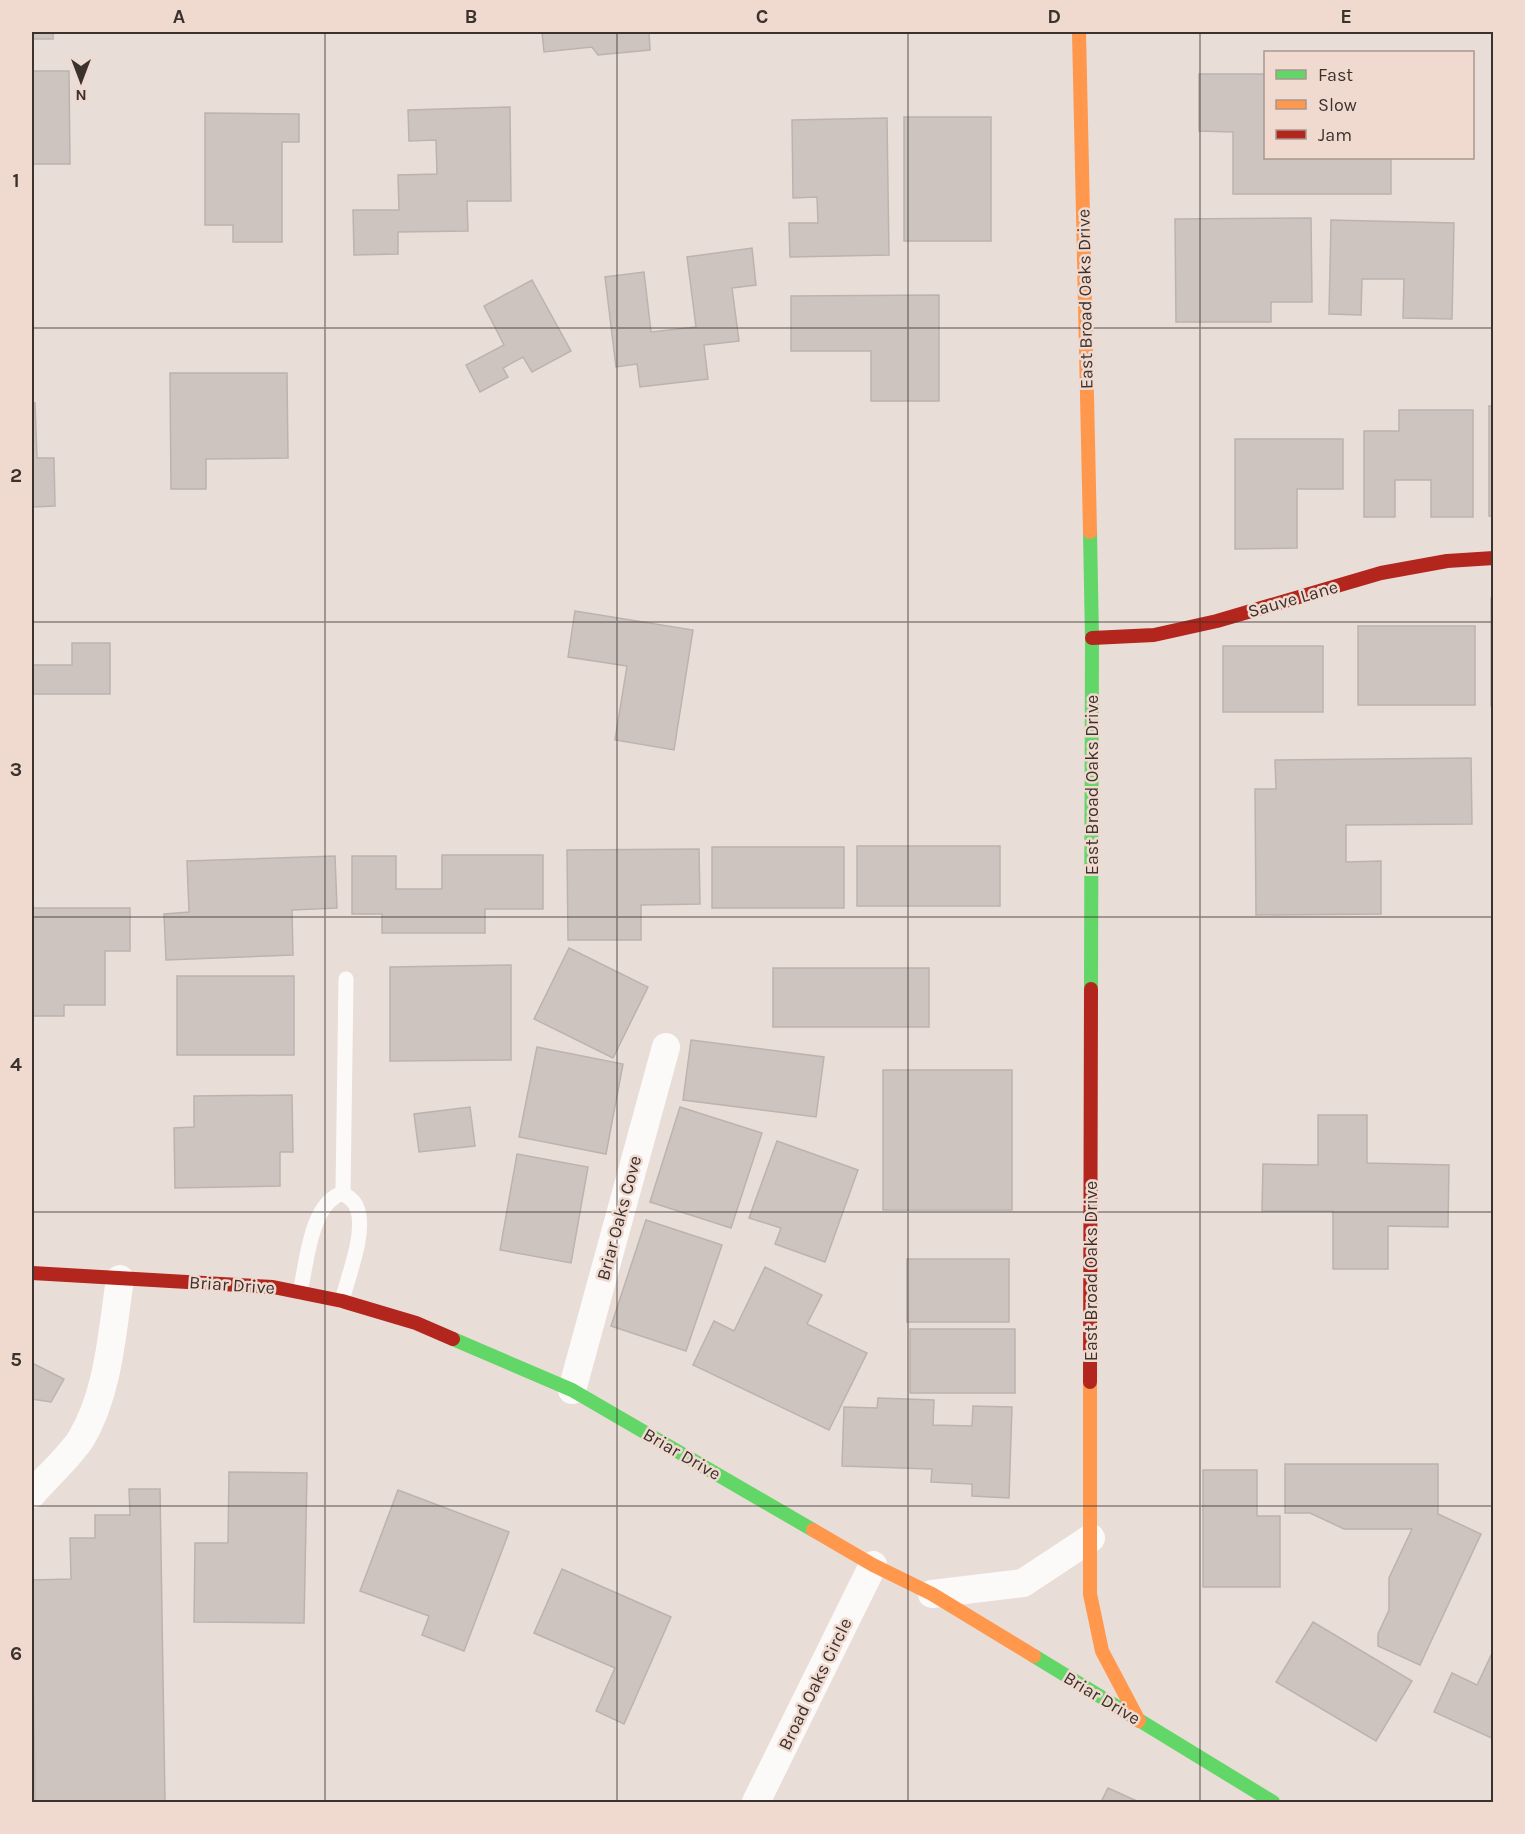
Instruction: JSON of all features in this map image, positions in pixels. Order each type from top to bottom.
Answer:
[{"type":"street","name":"East Broad Oaks Drive","points":[[1079,32],[1092,638],[1090,1594],[1102,1651],[1139,1721]]},
{"type":"street","name":"Sauve Lane","points":[[1092,638],[1154,635],[1217,621],[1381,573],[1447,561],[1494,558]]},
{"type":"street","name":"Briar Oaks Cove","points":[[572,1389],[666,1047]]},
{"type":"street","name":"Briar Drive","points":[[32,1273],[273,1287],[342,1301],[416,1323],[572,1389],[873,1565],[932,1594],[1139,1721],[1259,1799]]},
{"type":"street","points":[[32,1494],[80,1440],[100,1397],[120,1279]]},
{"type":"street","points":[[932,1594],[1023,1583],[1091,1538]]},
{"type":"street","name":"Broad Oaks Circle","points":[[756,1803],[873,1565]]},
{"type":"lane","points":[[343,1193],[346,979]]},
{"type":"lane","points":[[300,1292],[316,1219],[323,1207],[334,1196],[343,1193]]},
{"type":"lane","points":[[342,1301],[360,1232],[358,1210],[352,1199],[343,1193]]},
{"type":"building","points":[[32,32],[53,32],[53,39],[32,39]]},
{"type":"building","points":[[542,32],[649,32],[650,50],[598,55],[592,47],[544,52]]},
{"type":"building","points":[[32,71],[69,71],[70,164],[32,164]]},
{"type":"building","points":[[1199,74],[1264,74],[1264,159],[1391,159],[1391,194],[1233,194],[1233,132],[1199,131]]},
{"type":"building","points":[[510,107],[511,201],[467,201],[468,231],[398,232],[398,254],[354,255],[353,210],[399,210],[398,175],[437,174],[436,140],[409,141],[408,110]]},
{"type":"building","points":[[205,113],[299,114],[299,142],[282,142],[282,242],[233,242],[233,225],[205,225]]},
{"type":"building","points":[[904,117],[991,117],[991,241],[904,241]]},
{"type":"building","points":[[887,118],[889,255],[790,257],[789,223],[818,223],[817,197],[793,198],[792,120]]},
{"type":"building","points":[[1311,218],[1312,302],[1271,302],[1271,322],[1176,322],[1175,219]]},
{"type":"building","points":[[1331,220],[1454,223],[1452,319],[1403,318],[1404,279],[1362,279],[1361,315],[1329,314]]},
{"type":"building","points":[[752,248],[756,285],[732,288],[739,341],[704,345],[708,379],[640,387],[637,364],[616,367],[605,277],[644,272],[651,332],[696,327],[687,257]]},
{"type":"building","points":[[532,280],[571,351],[532,372],[523,357],[503,368],[508,377],[480,392],[466,365],[504,345],[484,306]]},
{"type":"building","points":[[939,295],[939,401],[871,401],[871,351],[791,351],[791,296]]},
{"type":"building","points":[[170,373],[287,373],[288,458],[206,459],[206,489],[171,489]]},
{"type":"building","points":[[32,403],[35,403],[37,458],[54,458],[55,506],[32,507]]},
{"type":"building","points":[[1489,406],[1494,406],[1494,516],[1489,516]]},
{"type":"building","points":[[1399,410],[1473,410],[1473,517],[1431,517],[1431,480],[1395,480],[1395,517],[1364,517],[1364,431],[1399,431]]},
{"type":"building","points":[[1235,439],[1343,439],[1343,489],[1297,489],[1297,548],[1235,549]]},
{"type":"building","points":[[1491,598],[1494,598],[1494,706],[1491,706]]},
{"type":"building","points":[[575,611],[693,630],[674,750],[615,740],[627,666],[568,657]]},
{"type":"building","points":[[1358,626],[1475,626],[1475,705],[1358,705]]},
{"type":"building","points":[[72,643],[110,643],[110,694],[32,694],[32,665],[72,665]]},
{"type":"building","points":[[1223,646],[1323,646],[1323,712],[1223,712]]},
{"type":"building","points":[[1471,758],[1472,824],[1346,825],[1346,862],[1381,861],[1381,914],[1256,915],[1255,789],[1276,789],[1275,760]]},
{"type":"building","points":[[857,846],[1000,846],[1000,906],[857,906]]},
{"type":"building","points":[[712,847],[844,847],[844,908],[712,908]]},
{"type":"building","points":[[699,849],[700,904],[641,905],[641,940],[568,940],[567,850]]},
{"type":"building","points":[[442,855],[543,855],[543,909],[485,909],[485,933],[382,933],[382,914],[352,914],[352,856],[396,856],[396,889],[442,889]]},
{"type":"building","points":[[335,856],[337,908],[292,910],[293,955],[166,960],[164,914],[189,912],[187,861]]},
{"type":"building","points":[[32,908],[130,908],[130,951],[105,951],[105,1005],[64,1005],[64,1016],[32,1016]]},
{"type":"building","points":[[569,948],[648,987],[613,1058],[534,1019]]},
{"type":"building","points":[[511,965],[511,1060],[390,1061],[390,967]]},
{"type":"building","points":[[773,968],[929,968],[929,1027],[773,1027]]},
{"type":"building","points":[[177,976],[294,976],[294,1055],[177,1055]]},
{"type":"building","points":[[691,1040],[824,1057],[816,1117],[683,1100]]},
{"type":"building","points":[[537,1047],[623,1064],[606,1154],[519,1137]]},
{"type":"building","points":[[883,1070],[1012,1070],[1012,1210],[883,1210]]},
{"type":"building","points":[[292,1095],[293,1152],[280,1152],[280,1186],[175,1188],[174,1128],[194,1127],[194,1096]]},
{"type":"building","points":[[470,1107],[475,1146],[419,1152],[414,1114]]},
{"type":"building","points":[[680,1107],[762,1133],[731,1228],[650,1202]]},
{"type":"building","points":[[1318,1115],[1367,1115],[1367,1163],[1449,1165],[1448,1227],[1388,1226],[1388,1269],[1333,1269],[1333,1211],[1262,1211],[1263,1164],[1318,1165]]},
{"type":"building","points":[[777,1141],[858,1170],[825,1262],[775,1244],[781,1228],[749,1218]]},
{"type":"building","points":[[517,1154],[588,1167],[571,1263],[500,1250]]},
{"type":"building","points":[[646,1220],[722,1245],[686,1351],[611,1326]]},
{"type":"building","points":[[907,1259],[1009,1259],[1009,1322],[907,1322]]},
{"type":"building","points":[[765,1267],[822,1295],[807,1324],[867,1353],[829,1430],[693,1365],[714,1321],[734,1331]]},
{"type":"building","points":[[910,1329],[1015,1329],[1015,1393],[910,1393]]},
{"type":"building","points":[[32,1363],[64,1379],[51,1402],[32,1399]]},
{"type":"building","points":[[878,1398],[934,1400],[933,1425],[972,1426],[973,1406],[1012,1407],[1009,1498],[972,1496],[972,1484],[931,1482],[932,1469],[842,1466],[844,1407],[877,1408]]},
{"type":"building","points":[[1285,1464],[1438,1464],[1438,1514],[1481,1534],[1420,1665],[1378,1646],[1378,1634],[1389,1610],[1389,1578],[1412,1529],[1344,1529],[1310,1513],[1285,1513]]},
{"type":"building","points":[[1203,1470],[1257,1470],[1257,1516],[1280,1516],[1280,1587],[1203,1587]]},
{"type":"building","points":[[229,1472],[307,1473],[304,1623],[194,1622],[195,1543],[228,1543]]},
{"type":"building","points":[[129,1489],[160,1489],[165,1802],[35,1802],[32,1580],[71,1579],[70,1538],[95,1538],[95,1515],[130,1515]]},
{"type":"building","points":[[398,1490],[509,1532],[464,1651],[422,1635],[429,1616],[360,1591]]},
{"type":"building","points":[[562,1569],[671,1617],[624,1724],[596,1711],[615,1668],[534,1633]]},
{"type":"building","points":[[1313,1622],[1412,1681],[1376,1741],[1276,1682]]},
{"type":"building","points":[[1494,1649],[1494,1739],[1434,1712],[1452,1673],[1477,1685]]},
{"type":"building","points":[[1108,1788],[1139,1802],[1101,1802]]},
{"type":"traffic: fast","points":[[1090,532],[1091,989]]},
{"type":"traffic: fast","points":[[453,1339],[572,1390],[813,1530]]},
{"type":"traffic: fast","points":[[1034,1656],[1273,1802]]},
{"type":"traffic: slow","points":[[1079,32],[1090,532]]},
{"type":"traffic: slow","points":[[1090,1382],[1090,1594],[1102,1651],[1139,1721]]},
{"type":"traffic: slow","points":[[813,1530],[873,1565],[932,1594],[1034,1656]]},
{"type":"traffic: jam","points":[[1092,638],[1154,635],[1217,621],[1381,573],[1447,561],[1494,558]]},
{"type":"traffic: jam","points":[[1090,1382],[1091,989]]},
{"type":"traffic: jam","points":[[32,1273],[273,1287],[342,1301],[416,1323],[453,1339]]}]
